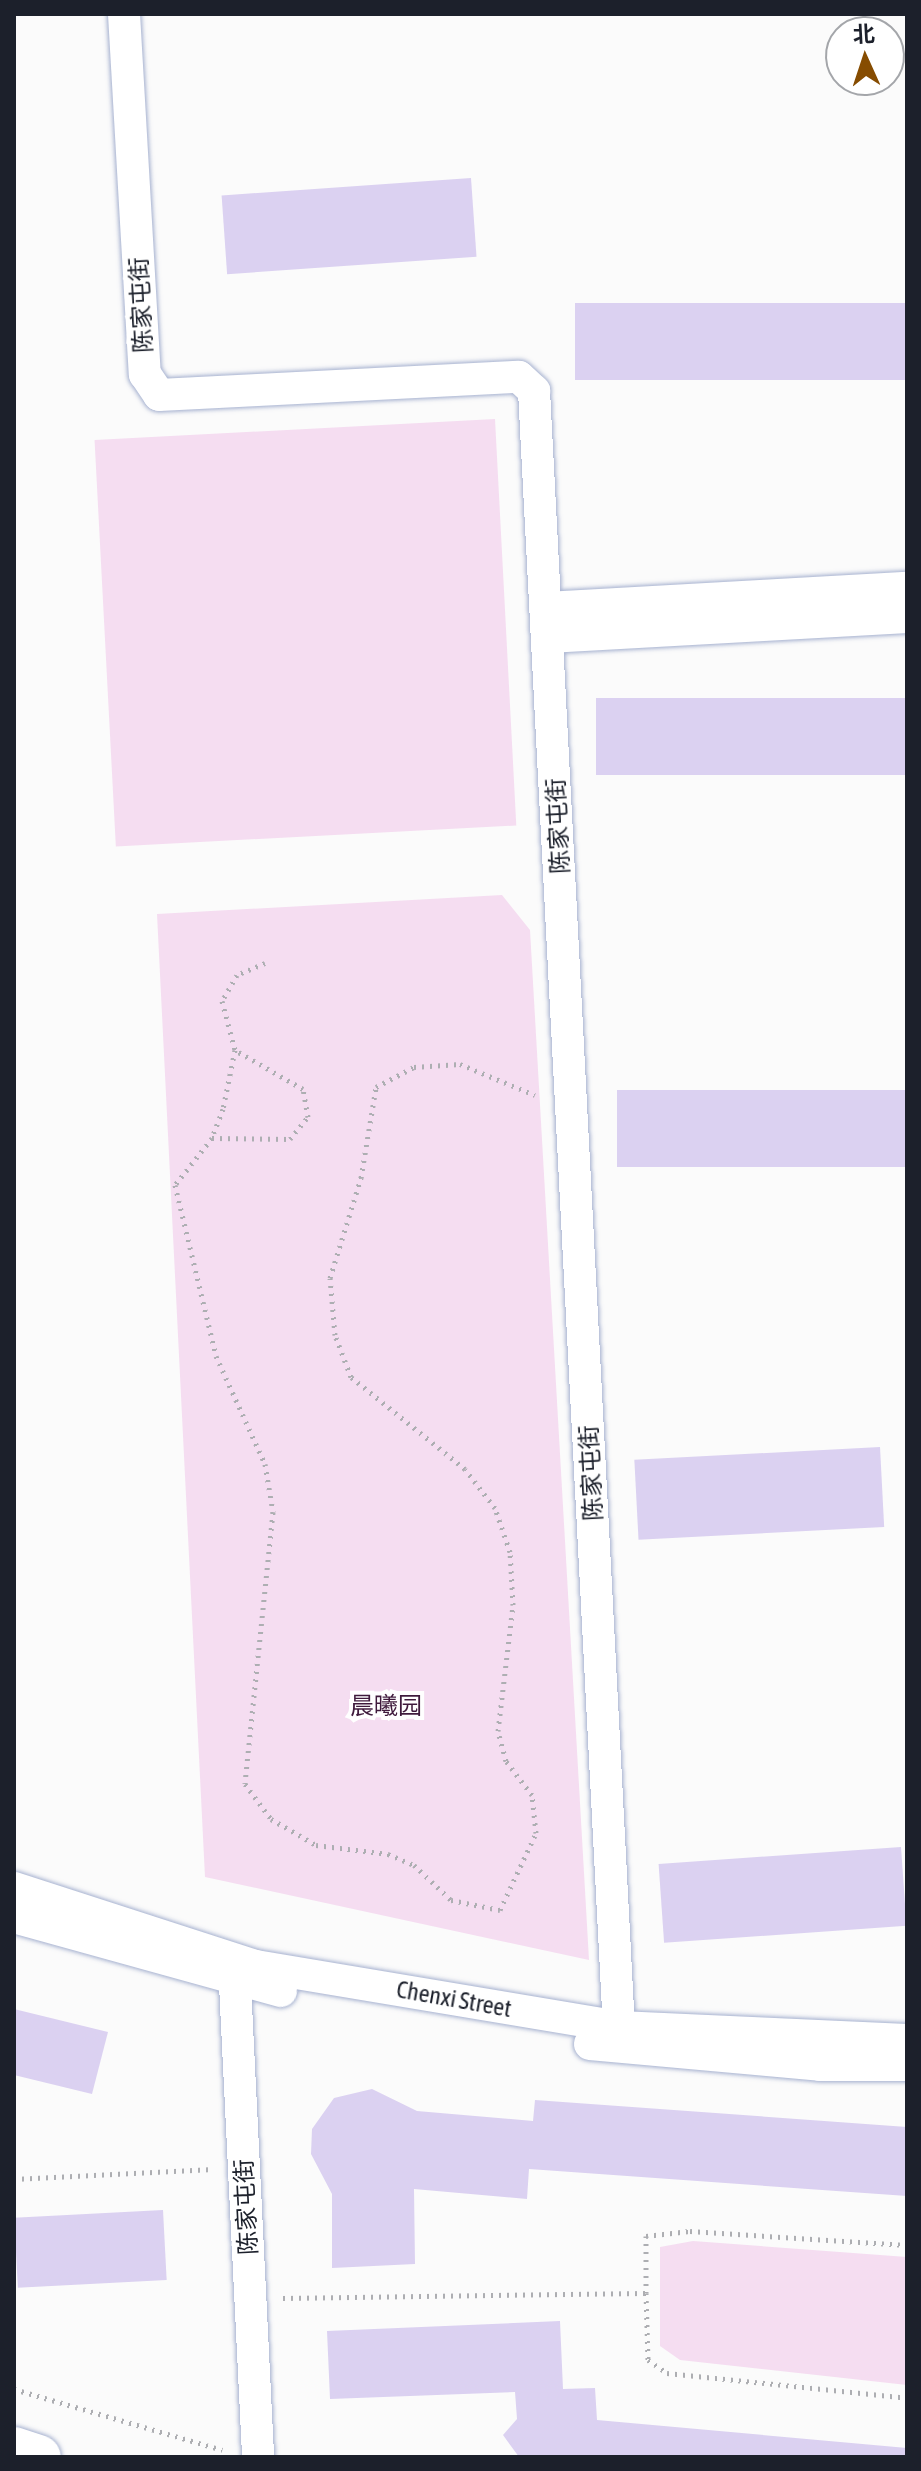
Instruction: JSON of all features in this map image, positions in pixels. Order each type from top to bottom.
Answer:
[{"type":"main road","points":[[14,2449],[39,2457]]},
{"type":"street","name":"陈家屯街","points":[[124,14],[145,374],[159,395],[519,377],[534,391],[619,2027]]},
{"type":"street","points":[[547,623],[907,588]]},
{"type":"street","points":[[547,623],[907,617]]},
{"type":"street","name":"Chenxi Street","points":[[14,1888],[245,1973],[619,2027],[907,2040]]},
{"type":"street","name":"Chenxi Street","points":[[14,1917],[245,1973],[626,2050],[907,2065]]},
{"type":"street","name":"陈家屯街","points":[[245,1973],[245,2455]]},
{"type":"street","name":"陈家屯街","points":[[245,1973],[270,2298],[277,2457]]},
{"type":"path","points":[[265,963],[237,975],[222,1001],[235,1050],[212,1138],[175,1185],[178,1221],[205,1286],[216,1356],[265,1464],[273,1512],[245,1784],[271,1819],[316,1845],[388,1854],[414,1865],[451,1900],[500,1910],[536,1833],[532,1795],[506,1761],[498,1731],[513,1605],[510,1552],[495,1508],[465,1469],[351,1377],[335,1335],[330,1278],[361,1178],[376,1087],[414,1067],[460,1064],[541,1097]]},
{"type":"path","points":[[212,1138],[290,1139],[308,1117],[303,1089],[235,1050]]},
{"type":"path","points":[[14,2179],[244,2167]]},
{"type":"path","points":[[907,2245],[690,2231],[646,2236],[648,2360],[667,2373],[907,2398]]},
{"type":"path","points":[[270,2298],[646,2293]]},
{"type":"path","points":[[14,2389],[245,2455]]},
{"type":"green space","points":[[495,419],[516,825],[116,846],[95,440]]},
{"type":"green space","name":"晨曦园","points":[[502,895],[530,930],[589,1960],[205,1877],[157,914]]},
{"type":"green space","points":[[693,2241],[907,2257],[907,2385],[680,2360],[660,2346],[660,2247]]},
{"type":"building","points":[[471,178],[477,257],[227,274],[222,195]]},
{"type":"building","points":[[575,303],[907,303],[907,380],[575,380]]},
{"type":"building","points":[[596,698],[907,698],[907,775],[596,775]]},
{"type":"building","points":[[617,1090],[907,1090],[907,1167],[617,1167]]},
{"type":"building","points":[[880,1447],[884,1527],[639,1540],[634,1460]]},
{"type":"building","points":[[901,1847],[907,1926],[664,1943],[659,1864]]},
{"type":"building","points":[[14,2009],[108,2032],[92,2094],[14,2075]]},
{"type":"building","points":[[372,2089],[417,2111],[533,2121],[535,2100],[907,2127],[907,2196],[529,2169],[527,2199],[414,2189],[415,2264],[332,2268],[332,2194],[311,2154],[312,2129],[334,2098]]},
{"type":"building","points":[[163,2210],[167,2280],[18,2288],[14,2218]]},
{"type":"building","points":[[560,2321],[563,2389],[595,2388],[597,2420],[907,2448],[907,2457],[519,2457],[503,2435],[517,2419],[515,2392],[330,2399],[327,2331]]}]
